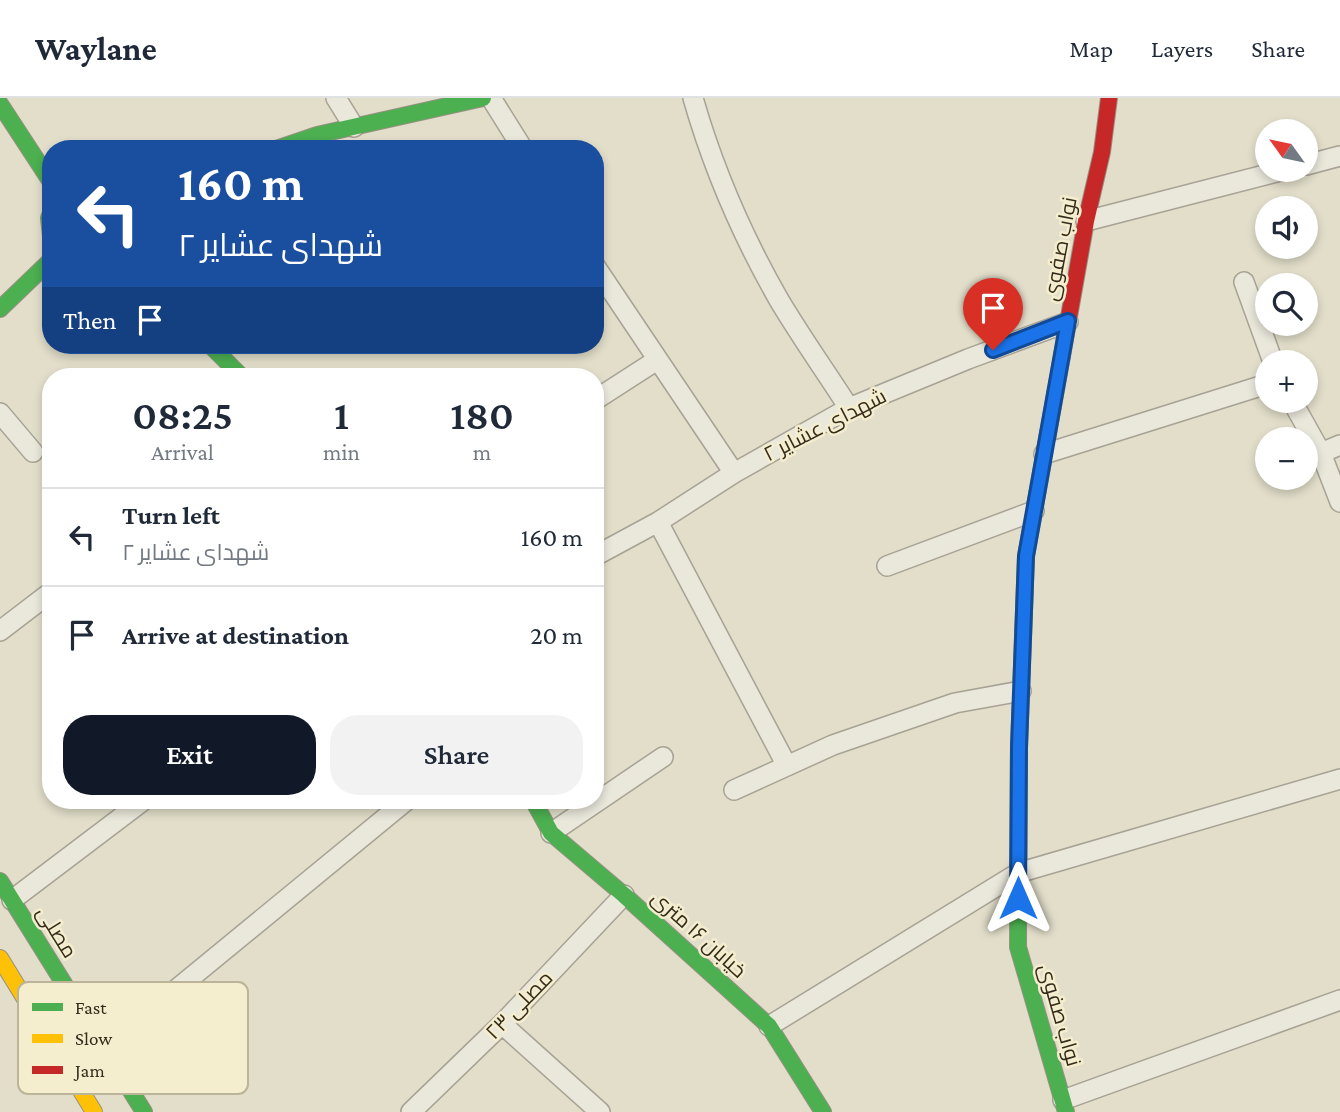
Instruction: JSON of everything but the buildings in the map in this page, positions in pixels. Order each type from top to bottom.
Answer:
[{"type":"street","points":[[336,98],[354,127]]},
{"type":"street","points":[[302,140],[483,98]]},
{"type":"street","points":[[491,98],[517,140]]},
{"type":"street","points":[[693,98],[705,140],[736,215],[779,300],[849,408]]},
{"type":"street","name":"نواب صفوی","points":[[1065,1106],[1018,947],[1021,691],[1026,556],[1086,220],[1102,152],[1109,98]]},
{"type":"street","points":[[0,104],[42,168]]},
{"type":"street","points":[[1318,161],[1340,156]]},
{"type":"street","points":[[1086,220],[1255,177]]},
{"type":"street","points":[[0,309],[42,269]]},
{"type":"street","points":[[604,279],[734,473]]},
{"type":"street","points":[[1244,282],[1269,350]]},
{"type":"street","name":"شهدای عشایر ۲","points":[[604,551],[849,408],[1068,321]]},
{"type":"street","points":[[219,354],[233,368]]},
{"type":"street","points":[[604,394],[657,360]]},
{"type":"street","points":[[1044,454],[1255,388]]},
{"type":"street","points":[[0,413],[33,452]]},
{"type":"street","points":[[1299,413],[1321,453],[1340,502]]},
{"type":"street","points":[[1321,453],[1340,445]]},
{"type":"street","points":[[887,566],[1034,511]]},
{"type":"street","points":[[658,522],[787,766]]},
{"type":"street","points":[[0,631],[42,599]]},
{"type":"street","points":[[734,790],[833,745],[955,703],[1021,691]]},
{"type":"street","points":[[604,797],[663,757]]},
{"type":"street","points":[[769,1026],[1018,873],[1340,779]]},
{"type":"street","points":[[12,900],[132,809]]},
{"type":"street","points":[[185,982],[396,809]]},
{"type":"street","name":"خیابان ۱۶ متری","points":[[538,809],[551,833],[769,1026],[823,1112]]},
{"type":"street","points":[[551,833],[586,809]]},
{"type":"street","name":"مصلی","points":[[0,881],[64,982]]},
{"type":"street","name":"مصلی ۲۳","points":[[411,1112],[502,1024],[624,895]]},
{"type":"street","points":[[1,962],[18,989]]},
{"type":"street","points":[[1065,1106],[1340,1000]]},
{"type":"street","points":[[502,1024],[600,1112]]},
{"type":"street","points":[[83,1094],[94,1112]]},
{"type":"street","name":"مصلی","points":[[133,1094],[144,1112]]},
{"type":"traffic: fast","points":[[302,140],[483,98]]},
{"type":"traffic: fast","points":[[0,104],[42,168]]},
{"type":"traffic: fast","points":[[0,309],[42,269]]},
{"type":"traffic: fast","points":[[219,354],[233,368]]},
{"type":"traffic: fast","points":[[1062,356],[1026,556],[1019,747],[1018,947],[1066,1112]]},
{"type":"traffic: fast","points":[[538,809],[551,833],[769,1026],[823,1112]]},
{"type":"traffic: fast","points":[[0,881],[63,982]]},
{"type":"traffic: fast","points":[[133,1094],[144,1112]]},
{"type":"traffic: slow","points":[[0,958],[18,987]]},
{"type":"traffic: slow","points":[[83,1094],[94,1112]]},
{"type":"traffic: jam","points":[[1062,356],[1086,221],[1102,152],[1109,98]]},
{"type":"route","points":[[993,350],[1068,321],[1026,556],[1019,747],[1018,898]]}]
